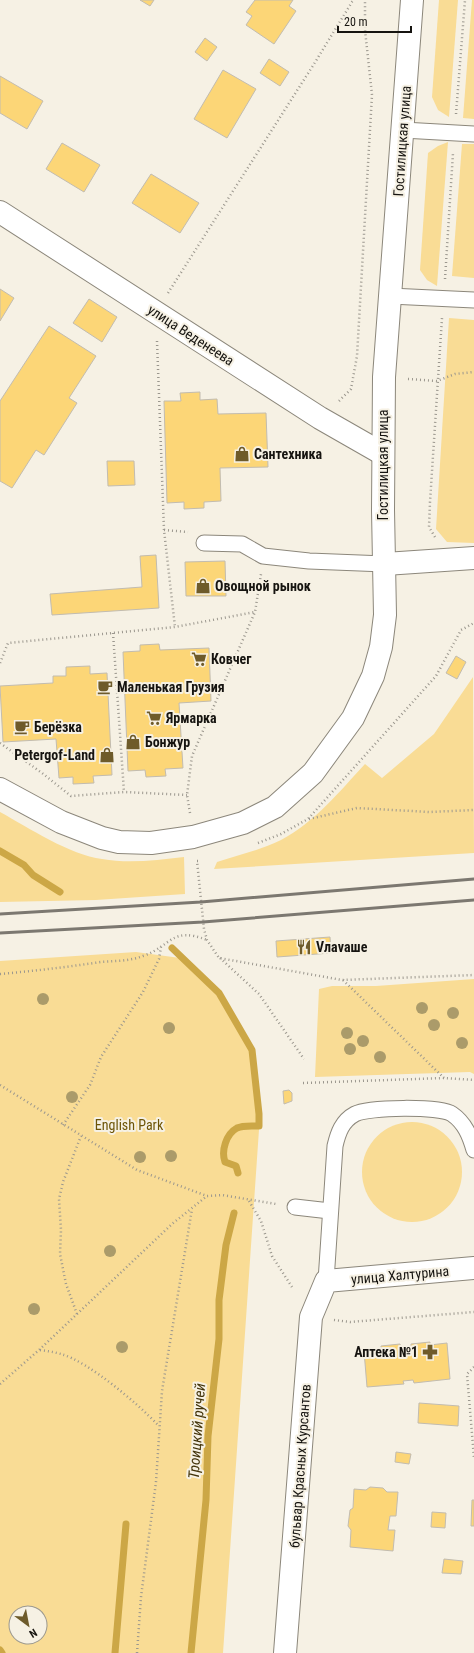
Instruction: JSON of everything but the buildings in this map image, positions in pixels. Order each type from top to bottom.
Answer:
[{"type":"main road","name":"Гостилицкая улица","points":[[192,827],[243,823],[275,806],[299,786],[326,757],[353,718],[373,676],[381,646],[385,615],[383,454],[384,377],[412,0]]},
{"type":"main road","name":"улица Веденеева","points":[[0,212],[320,418],[383,454]]},
{"type":"main road","points":[[385,564],[474,558]]},
{"type":"main road","points":[[0,789],[61,822],[102,838],[119,842],[151,844],[192,827]]},
{"type":"main road","name":"улица Халтурина","points":[[326,1281],[474,1268]]},
{"type":"main road","name":"бульвар Красных Курсантов","points":[[286,1653],[311,1317],[326,1281]]},
{"type":"lane","points":[[403,130],[474,134]]},
{"type":"lane","points":[[390,296],[474,300]]},
{"type":"lane","points":[[204,543],[242,544],[263,556],[309,561],[385,564]]},
{"type":"lane","points":[[326,1281],[330,1211],[337,1134],[343,1123],[355,1114],[369,1109],[439,1109],[451,1113],[465,1127],[474,1150]]},
{"type":"lane","points":[[295,1207],[330,1211]]},
{"type":"path","points":[[320,418],[352,389],[357,356],[372,95],[365,30],[365,0]]},
{"type":"path","points":[[175,627],[164,530],[156,313],[314,64],[352,1]]},
{"type":"path","points":[[437,381],[455,374],[474,372]]},
{"type":"path","points":[[192,827],[187,795],[192,756],[255,612],[263,556]]},
{"type":"path","points":[[0,663],[8,643],[175,627],[255,612]]},
{"type":"path","points":[[113,633],[124,792]]},
{"type":"path","points":[[0,743],[71,796],[124,792],[187,795]]},
{"type":"path","points":[[308,819],[357,808],[429,812],[474,810]]},
{"type":"path","points":[[197,861],[203,922],[207,940],[219,958],[259,994],[304,1058]]},
{"type":"path","points":[[0,974],[48,970],[144,956],[161,947],[178,935],[196,936],[207,940]]},
{"type":"path","points":[[63,1125],[90,1085],[101,1057],[143,992],[159,959],[161,947]]},
{"type":"path","points":[[219,958],[342,980],[474,975]]},
{"type":"path","points":[[342,980],[444,1078]]},
{"type":"path","points":[[303,1083],[444,1078],[474,1080]]},
{"type":"path","points":[[0,1085],[137,1170],[207,1196],[222,1196],[295,1207]]},
{"type":"path","points":[[77,1314],[66,1284],[60,1254],[61,1230],[59,1199],[63,1182],[81,1136]]},
{"type":"path","points":[[0,1384],[39,1350],[172,1224],[192,1210],[207,1196]]},
{"type":"path","points":[[249,1200],[261,1221],[272,1256],[292,1287]]},
{"type":"path","points":[[137,1653],[142,1597],[156,1482],[158,1425],[162,1390],[192,1210]]},
{"type":"path","points":[[330,1320],[350,1322],[474,1312]]},
{"type":"path","points":[[39,1350],[62,1354],[86,1366],[138,1404],[158,1425]]},
{"type":"path","points":[[474,1367],[467,1374],[474,1458]]},
{"type":"green space","points":[[439,0],[458,0],[449,117],[438,110],[432,97]]},
{"type":"green space","points":[[472,0],[474,0],[474,119],[463,118]]},
{"type":"green space","points":[[448,142],[437,286],[427,280],[420,270],[428,153],[438,146]]},
{"type":"green space","points":[[462,144],[474,144],[474,278],[452,276]]},
{"type":"green space","points":[[449,318],[474,320],[474,543],[447,542],[436,529]]},
{"type":"green space","points":[[473,677],[474,853],[214,869],[217,862],[266,847],[293,833],[326,806],[365,764],[382,778],[434,734]]},
{"type":"green space","points":[[0,812],[63,847],[102,859],[133,861],[184,857],[185,894],[96,900],[0,902]]},
{"type":"green space","name":"English Park","points":[[136,952],[180,958],[219,993],[252,1050],[260,1115],[223,1653],[0,1653],[0,961]]},
{"type":"green space","points":[[474,979],[474,1074],[470,1072],[315,1077],[319,989],[332,986],[376,986]]},
{"type":"green space","points":[[412,1122],[422,1123],[440,1130],[454,1144],[461,1162],[461,1182],[454,1200],[440,1214],[422,1221],[412,1222],[402,1221],[384,1214],[370,1200],[363,1182],[362,1172],[363,1162],[370,1144],[384,1130],[402,1123]]},
{"type":"waterway","name":"Троицкий ручей","points":[[0,851],[24,865],[33,875],[60,892]]},
{"type":"waterway","name":"Троицкий ручей","points":[[172,948],[219,993],[252,1050],[259,1126],[245,1126],[237,1128],[227,1138],[224,1148],[225,1162],[236,1166],[238,1173]]},
{"type":"waterway","name":"Троицкий ручей","points":[[191,1653],[206,1500],[208,1436],[219,1339],[219,1300],[226,1245],[234,1213]]},
{"type":"waterway","points":[[115,1653],[126,1524]]},
{"type":"railway","points":[[0,914],[201,902],[474,879]]},
{"type":"railway","points":[[0,933],[203,922],[474,900]]},
{"type":"place","name":"Сантехника","points":[[242,454]]},
{"type":"place","name":"Овощной рынок","points":[[203,586]]},
{"type":"place","name":"Ковчег","points":[[199,659]]},
{"type":"place","name":"Маленькая Грузия","points":[[105,687]]},
{"type":"place","name":"Ярмарка","points":[[154,718]]},
{"type":"place","name":"Берёзка","points":[[22,727]]},
{"type":"place","name":"Бонжур","points":[[133,742]]},
{"type":"place","name":"Petergof-Land","points":[[107,755]]},
{"type":"place","name":"Vлаvаше","points":[[304,947]]},
{"type":"place","name":"Аптека №1","points":[[430,1352]]}]
